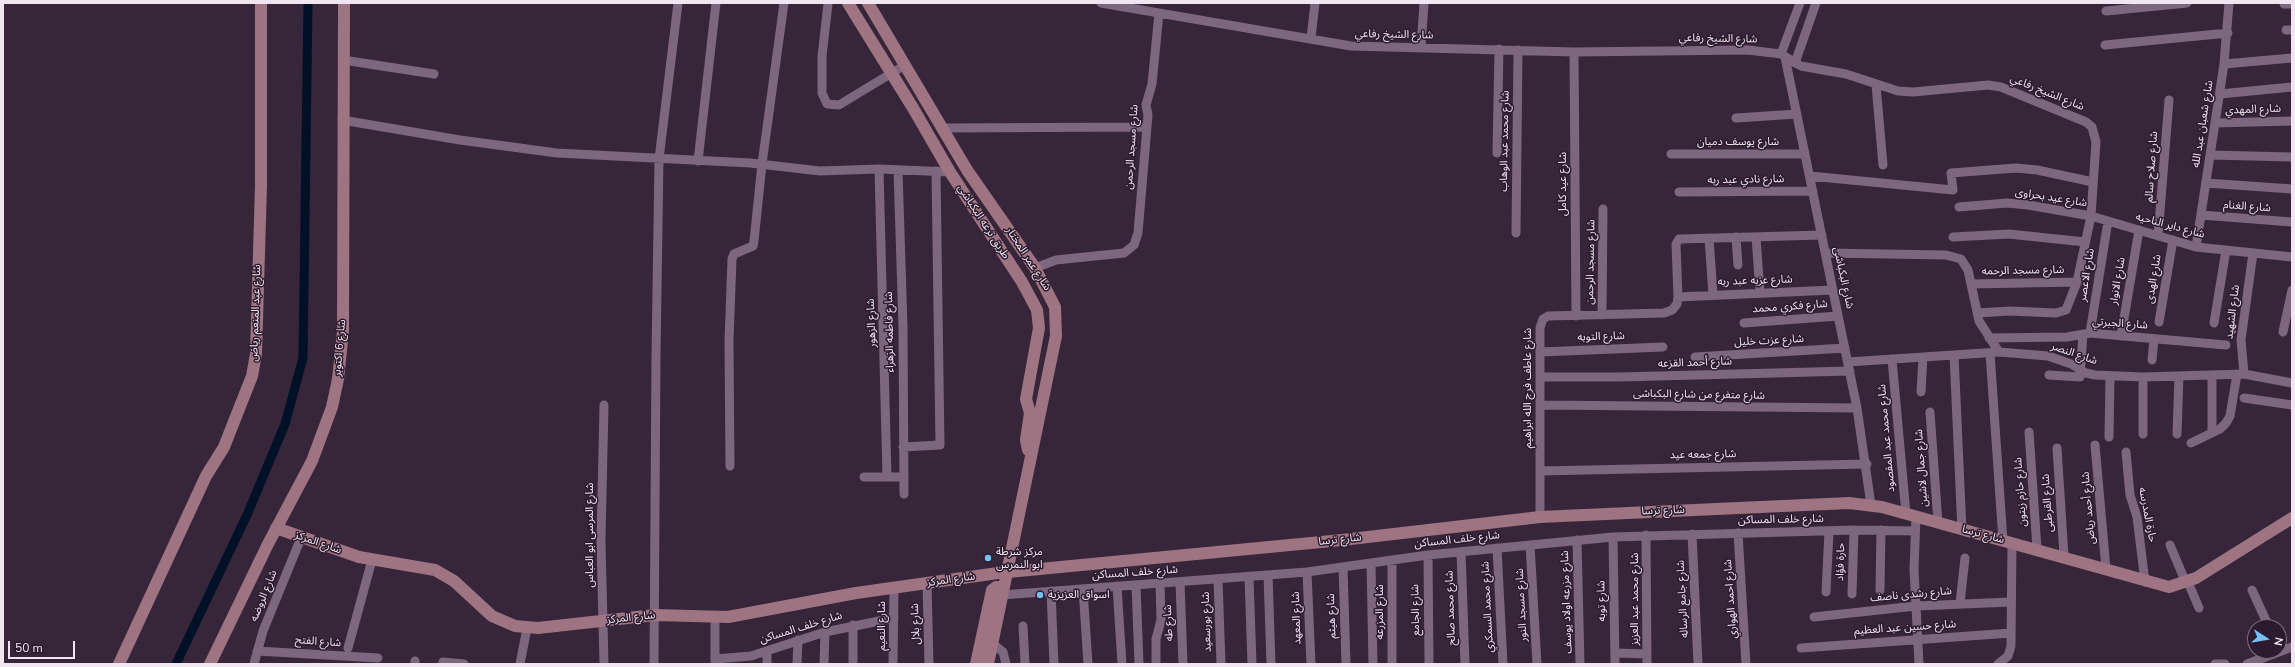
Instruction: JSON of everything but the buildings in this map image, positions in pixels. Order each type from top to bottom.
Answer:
[{"type":"main road","name":"شارع عبد المنعم رياض","points":[[119,664],[206,476],[224,448],[252,376],[256,354],[261,185],[261,3]]},
{"type":"main road","name":"شارع 6 اكتوبر","points":[[210,664],[320,440],[332,407],[338,378],[343,331],[342,120],[344,3]]},
{"type":"main road","points":[[848,3],[899,69]]},
{"type":"main road","name":"شارع عمر المختار","points":[[868,3],[899,69],[919,104],[942,128],[958,174],[1035,268],[1052,297],[1057,325],[988,664]]},
{"type":"main road","name":"طريق ترعه البكباشي","points":[[919,104],[958,174],[1022,282],[1039,316],[1039,334],[1026,399],[1030,413],[1026,440],[1030,460]]},
{"type":"main road","name":"شارع ترسا","points":[[1007,572],[1342,540],[1540,517],[1849,503],[1871,505],[2064,556],[2145,582],[2169,587],[2187,582],[2292,518]]},
{"type":"main road","name":"شارع المركز","points":[[276,528],[301,538],[372,560],[435,570],[454,581],[492,616],[503,622],[527,628],[655,615],[715,617],[742,615],[791,603],[1007,572]]},
{"type":"main road","points":[[976,664],[992,590],[996,587],[1002,591]]},
{"type":"street","points":[[654,664],[659,159],[678,3]]},
{"type":"street","points":[[698,161],[716,3]]},
{"type":"street","points":[[730,466],[729,341],[732,259],[734,254],[753,246],[762,164],[784,3]]},
{"type":"street","name":"شارع الشيخ رفاعي","points":[[1100,3],[1311,38],[1350,46],[1574,52],[1730,49],[1783,56],[1801,66],[1846,74],[1898,91],[1913,92],[1988,85],[2001,87],[2086,122],[2096,134],[2091,216],[2076,282],[2069,305],[2061,313],[2010,311],[1977,313]]},
{"type":"street","points":[[1311,38],[1315,3]]},
{"type":"street","points":[[1421,47],[1424,3]]},
{"type":"street","points":[[1783,56],[1800,3]]},
{"type":"street","points":[[1795,63],[1816,3]]},
{"type":"street","points":[[2106,11],[2187,3]]},
{"type":"street","name":"شارع شعبان عبد الله","points":[[2196,247],[2220,94],[2228,33],[2229,3]]},
{"type":"street","points":[[828,4],[822,56],[822,93],[823,100],[827,104],[839,105],[899,69]]},
{"type":"street","name":"شارع مسجد الرحمن","points":[[1035,268],[1056,260],[1124,253],[1130,250],[1137,238],[1148,115],[1146,105],[1152,84],[1159,13]]},
{"type":"street","points":[[2106,45],[2228,33]]},
{"type":"street","points":[[1497,153],[1499,49]]},
{"type":"street","name":"شارع محمد عبد الوهاب","points":[[1516,233],[1518,50]]},
{"type":"street","name":"شارع عيد كامل","points":[[1574,52],[1576,316]]},
{"type":"street","name":"شارع البكباشى","points":[[1783,56],[1797,114],[1849,366],[1867,464],[1871,505]]},
{"type":"street","points":[[2224,64],[2292,58]]},
{"type":"street","points":[[343,60],[434,74]]},
{"type":"street","points":[[1876,85],[1883,165]]},
{"type":"street","points":[[2220,94],[2292,87]]},
{"type":"street","name":"شارع صلاح سالم","points":[[2158,236],[2169,100]]},
{"type":"street","points":[[1736,118],[1797,114]]},
{"type":"street","points":[[342,120],[460,140],[557,153],[762,164],[820,172],[879,169],[936,171],[958,174]]},
{"type":"street","name":"شارع المهدي","points":[[2215,123],[2292,121]]},
{"type":"street","points":[[942,128],[1146,127]]},
{"type":"street","name":"شارع يوسف دميان","points":[[1671,154],[1805,154]]},
{"type":"street","points":[[2210,155],[2292,157]]},
{"type":"street","points":[[1810,176],[1953,190],[1951,173],[2016,168],[2037,170],[2093,182]]},
{"type":"street","name":"شارع الزهور","points":[[879,169],[887,477]]},
{"type":"street","name":"شارع فاطمه الزهراء","points":[[898,170],[903,326],[904,494]]},
{"type":"street","points":[[903,447],[940,445],[936,171]]},
{"type":"street","points":[[2206,183],[2292,189]]},
{"type":"street","name":"شارع نادي عبد ربه","points":[[1679,192],[1813,191]]},
{"type":"street","name":"شارع عيد بحراوى","points":[[1959,207],[2018,203],[2091,216]]},
{"type":"street","name":"شارع مسجد الرحمن","points":[[1602,315],[1603,209]]},
{"type":"street","name":"شارع الغنام","points":[[2201,215],[2292,222]]},
{"type":"street","name":"شارع داير الناحيه","points":[[2091,216],[2196,247],[2292,258]]},
{"type":"street","name":"شارع الاعصر","points":[[2081,370],[2086,334],[2108,221]]},
{"type":"street","name":"شارع الانوار","points":[[2121,336],[2139,230]]},
{"type":"street","points":[[1953,237],[2016,234],[2085,242]]},
{"type":"street","points":[[1678,296],[1677,241],[1682,238],[1822,235]]},
{"type":"street","points":[[1736,237],[1738,265]]},
{"type":"street","points":[[1756,237],[1760,293]]},
{"type":"street","points":[[1709,238],[1713,295]]},
{"type":"street","name":"شارع الهدى","points":[[2159,322],[2173,240]]},
{"type":"street","points":[[2214,323],[2226,250]]},
{"type":"street","points":[[1826,253],[1954,256],[1966,264],[1977,313],[1995,352],[2011,602],[2010,651],[2004,660],[1998,664]]},
{"type":"street","name":"شارع الشهيد","points":[[2191,443],[2223,426],[2230,416],[2240,374],[2241,340],[2253,253]]},
{"type":"street","name":"شارع مسجد الرحمه","points":[[1971,284],[2076,282]]},
{"type":"street","name":"شارع عزبه عبد ربه","points":[[1678,296],[1833,290]]},
{"type":"street","points":[[2283,332],[2292,290]]},
{"type":"street","name":"شارع عاطف فرج الله ابراهيم","points":[[1540,517],[1540,323],[1544,318],[1664,313],[1672,310],[1677,304],[1678,296]]},
{"type":"street","name":"شارع فكري محمد","points":[[1744,323],[1838,316]]},
{"type":"street","name":"شارع الجبرتي","points":[[1989,338],[2067,337],[2086,334],[2226,345]]},
{"type":"street","points":[[2152,360],[2154,339]]},
{"type":"street","name":"شارع التوبه","points":[[1540,352],[1663,347]]},
{"type":"street","name":"شارع عزت خليل","points":[[1695,357],[1845,348]]},
{"type":"street","name":"شارع النصر","points":[[1849,366],[1892,359],[1995,352],[2048,356],[2090,374],[2143,377],[2240,374],[2292,382]]},
{"type":"street","points":[[1954,355],[1962,530]]},
{"type":"street","points":[[1921,392],[1923,357]]},
{"type":"street","name":"شارع محمد عبد المقصود","points":[[1892,359],[1911,516],[1915,531],[1914,568],[1919,664]]},
{"type":"street","name":"شارع أحمد القزعه","points":[[1540,377],[1620,377],[1849,366]]},
{"type":"street","points":[[2049,375],[2078,378],[2081,370]]},
{"type":"street","points":[[2212,375],[2212,433]]},
{"type":"street","points":[[2109,436],[2110,376]]},
{"type":"street","points":[[2177,434],[2179,376]]},
{"type":"street","points":[[2142,434],[2143,377]]},
{"type":"street","points":[[2244,398],[2292,405]]},
{"type":"street","name":"شارع المرسى ابو العباس","points":[[604,405],[601,541],[604,664]]},
{"type":"street","name":"شارع متفرع من شارع البكباشى","points":[[1540,405],[1857,408]]},
{"type":"street","name":"شارع جمال لاشين","points":[[1930,412],[1938,523]]},
{"type":"street","name":"شارع حازم زيتون","points":[[2029,432],[2037,549]]},
{"type":"street","name":"شارع أحمد رياض","points":[[2095,445],[2106,569]]},
{"type":"street","name":"شارع القرطبى","points":[[2057,448],[2064,556]]},
{"type":"street","name":"حارة المدرسه","points":[[2126,452],[2130,495],[2137,518],[2145,582]]},
{"type":"street","name":"شارع جمعه عيد","points":[[1540,471],[1867,464]]},
{"type":"street","points":[[864,477],[904,477]]},
{"type":"street","name":"شارع خلف المساكن","points":[[1002,591],[1083,589],[1307,572],[1428,555],[1646,534],[1854,530],[1915,531]]},
{"type":"street","name":"حارة فؤاد","points":[[1852,594],[1854,530]]},
{"type":"street","points":[[1880,590],[1881,530]]},
{"type":"street","points":[[1826,592],[1829,531]]},
{"type":"street","name":"شارع احمد الهواري","points":[[1738,533],[1746,664]]},
{"type":"street","name":"شارع محمد عبد العزيز","points":[[1646,534],[1647,664]]},
{"type":"street","name":"شارع جامع الرساله","points":[[1692,534],[1698,664]]},
{"type":"street","name":"شارع توبه","points":[[1613,537],[1615,664]]},
{"type":"street","name":"شارع الروضه","points":[[254,664],[257,650],[301,538]]},
{"type":"street","name":"شارع مزرعه اولاد يوسف","points":[[1577,540],[1580,664]]},
{"type":"street","name":"شارع مسجد النور","points":[[1530,544],[1537,664]]},
{"type":"street","points":[[2170,545],[2199,608]]},
{"type":"street","name":"شارع محمد السمكري","points":[[1497,548],[1503,664]]},
{"type":"street","name":"شارع محمد صالح","points":[[1461,552],[1465,664]]},
{"type":"street","name":"شارع الجامع","points":[[1428,555],[1429,664]]},
{"type":"street","points":[[1960,603],[1965,558]]},
{"type":"street","points":[[348,648],[372,560]]},
{"type":"street","name":"شارع المزرعه","points":[[1392,560],[1392,664]]},
{"type":"street","points":[[1371,563],[1373,664]]},
{"type":"street","name":"شارع هيثم","points":[[1343,567],[1346,664]]},
{"type":"street","name":"شارع المعهد","points":[[1307,572],[1310,664]]},
{"type":"street","points":[[1268,575],[1271,664]]},
{"type":"street","points":[[1249,577],[1252,664]]},
{"type":"street","name":"شارع بورسعيد","points":[[1218,579],[1221,664]]},
{"type":"street","name":"شارع طه","points":[[1180,582],[1183,664]]},
{"type":"street","name":"شارع بلال","points":[[927,583],[929,664]]},
{"type":"street","points":[[1156,664],[1156,639],[1161,620],[1160,583]]},
{"type":"street","points":[[1136,585],[1139,664]]},
{"type":"street","points":[[1117,586],[1122,664]]},
{"type":"street","name":"شارع النعيم","points":[[893,664],[894,588]]},
{"type":"street","points":[[1083,589],[1088,664]]},
{"type":"street","points":[[2252,590],[2265,619]]},
{"type":"street","points":[[1050,591],[1054,664]]},
{"type":"street","name":"شارع رشدى ناصف","points":[[1814,617],[1916,606],[2011,602]]},
{"type":"street","points":[[715,617],[715,661]]},
{"type":"street","name":"شارع خلف المساكن","points":[[715,661],[736,661],[825,632],[853,625],[894,618]]},
{"type":"street","points":[[853,625],[853,664]]},
{"type":"street","points":[[1023,626],[1025,664]]},
{"type":"street","points":[[520,664],[527,628]]},
{"type":"street","points":[[824,664],[825,632]]},
{"type":"street","name":"شارع حسين عبد العظيم","points":[[1801,648],[2011,633]]},
{"type":"street","points":[[797,664],[798,640]]},
{"type":"street","points":[[992,643],[1003,652],[1006,664]]},
{"type":"street","name":"شارع الفتح","points":[[257,650],[378,659]]},
{"type":"street","points":[[767,652],[767,664]]},
{"type":"street","points":[[1615,652],[1647,654]]},
{"type":"street","points":[[2247,664],[2260,659]]},
{"type":"street","points":[[443,662],[458,664]]},
{"type":"street","points":[[2215,664],[2225,664]]},
{"type":"waterway","points":[[176,664],[247,515],[285,424],[303,358],[308,3]]},
{"type":"place","name":"مركز شرطة ابو النمرس","points":[[988,558]]},
{"type":"place","name":"اسواق العزيزية","points":[[1040,595]]}]
